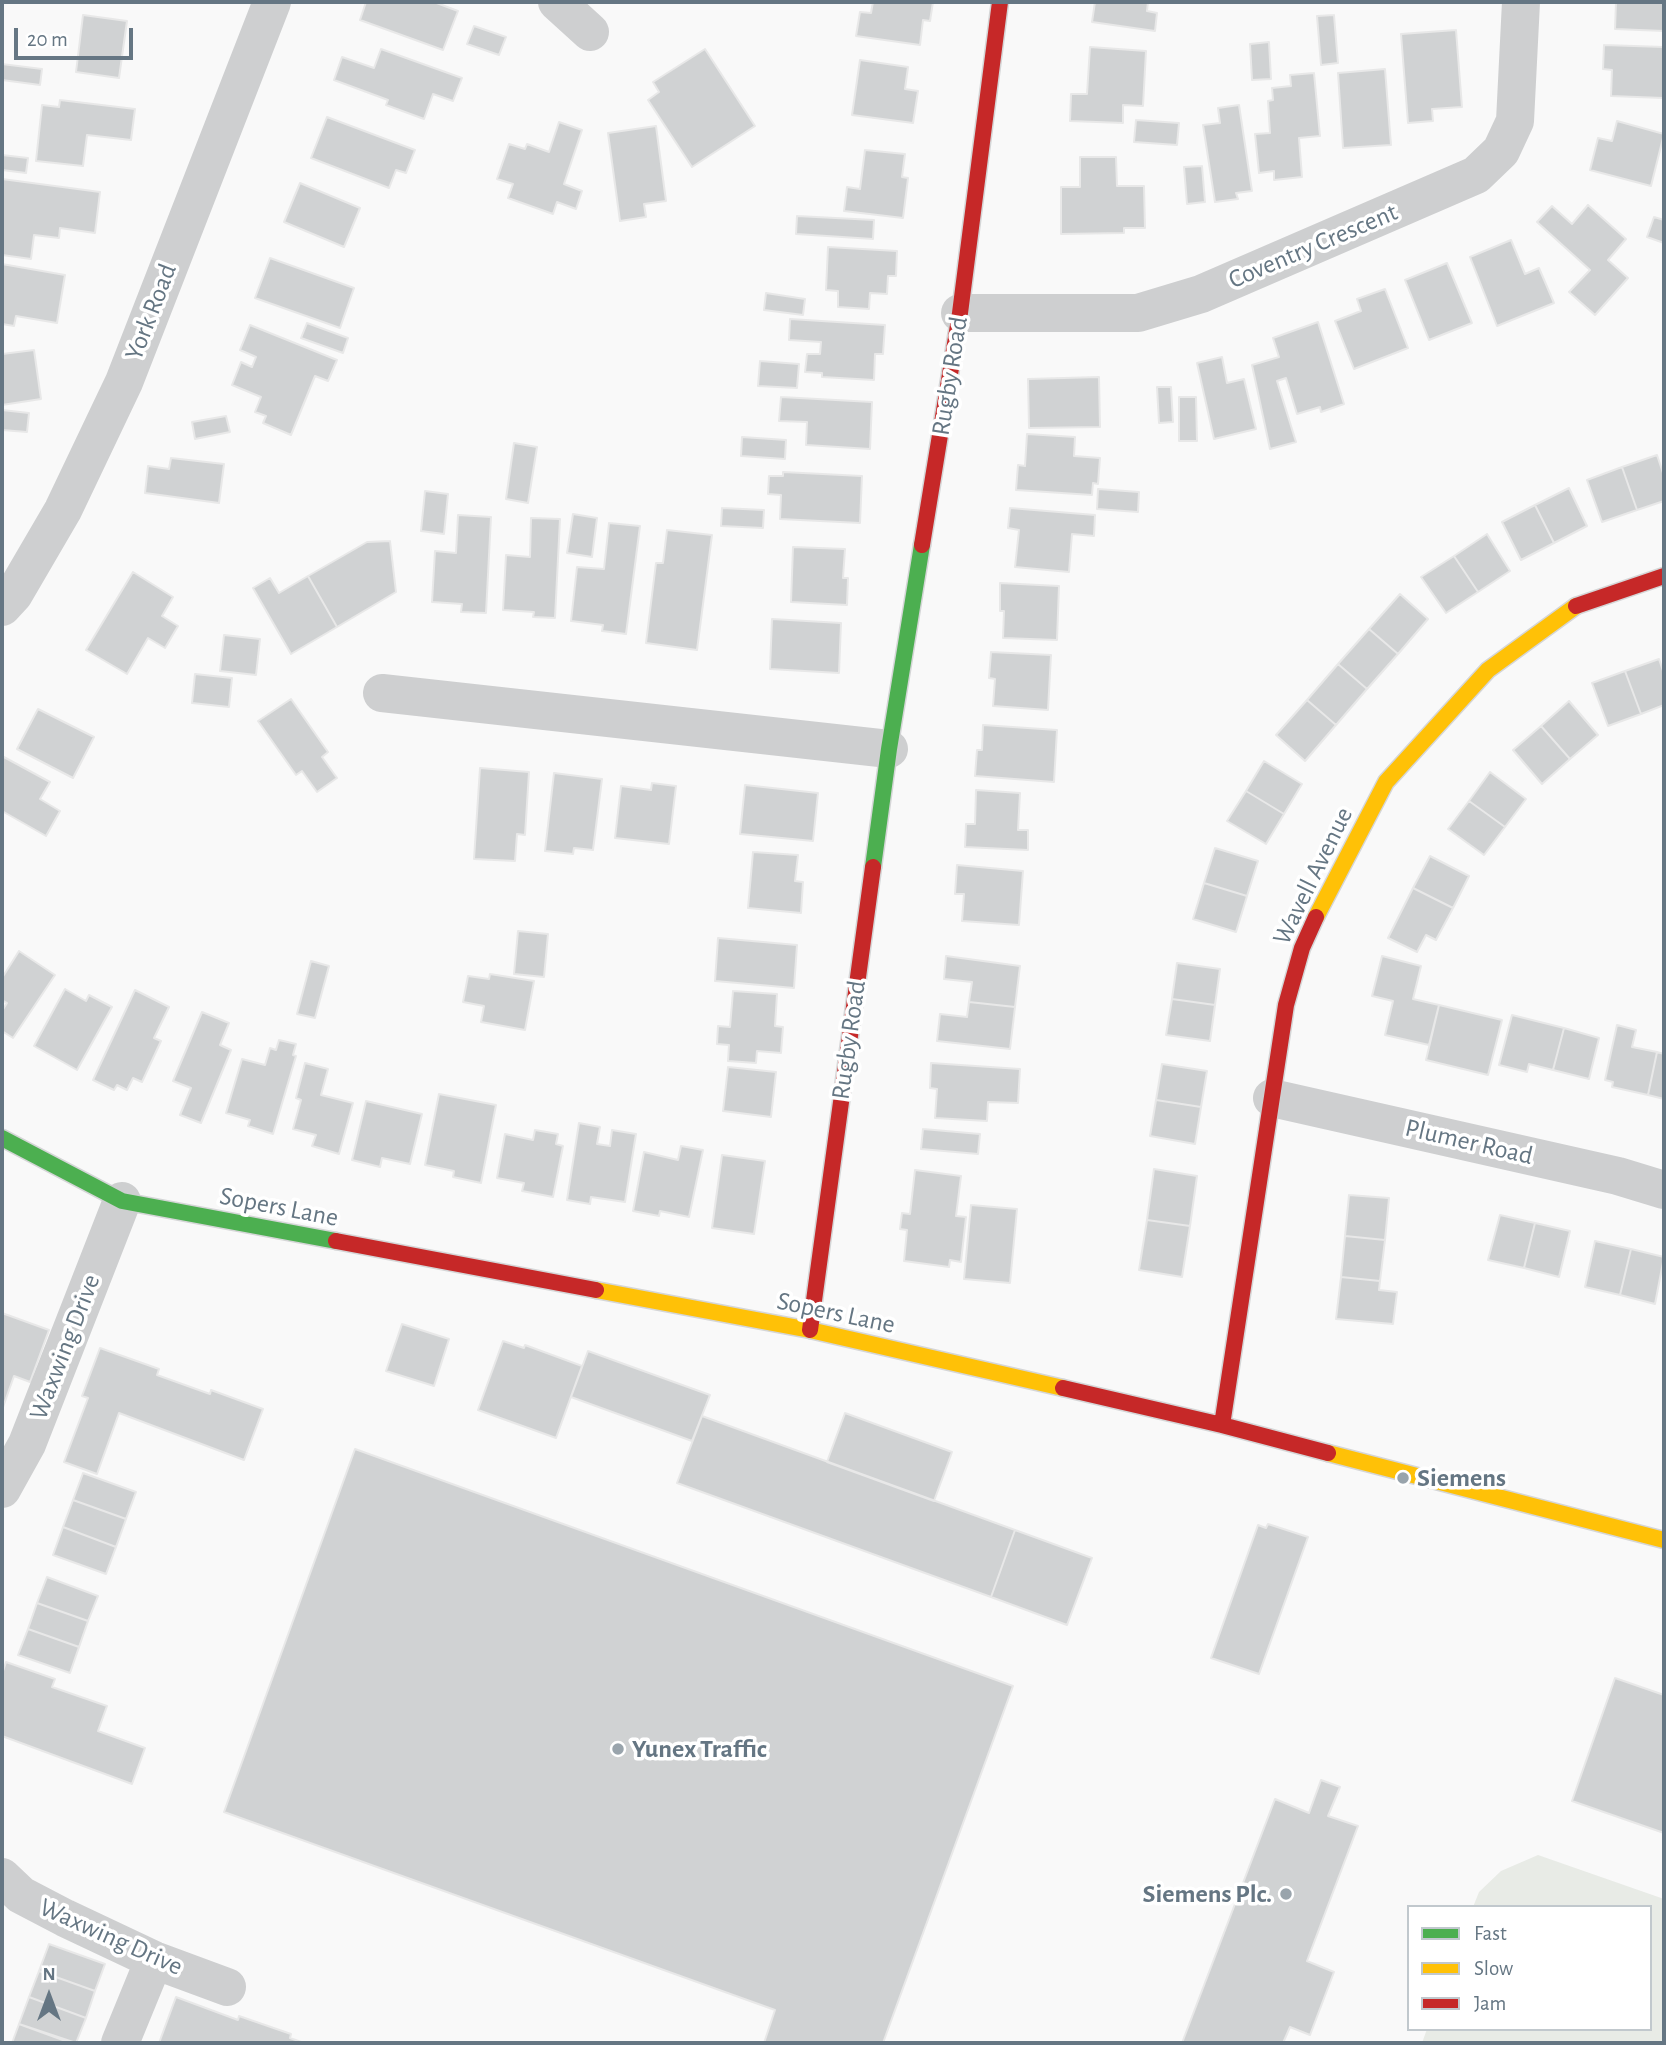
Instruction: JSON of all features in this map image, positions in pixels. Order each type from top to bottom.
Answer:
[{"type":"street","name":"York Road","points":[[2,607],[14,594],[62,510],[124,382],[272,2]]},
{"type":"street","points":[[557,2],[590,32]]},
{"type":"street","name":"Rugby Road","points":[[810,1330],[889,749],[960,313],[1000,2]]},
{"type":"street","name":"Coventry Crescent","points":[[960,313],[1138,313],[1201,294],[1476,175],[1501,151],[1516,121],[1521,2]]},
{"type":"street","name":"Wavell Avenue","points":[[1222,1425],[1286,1005],[1302,948],[1325,896],[1386,782],[1488,670],[1577,606],[1664,576]]},
{"type":"street","points":[[382,693],[889,749]]},
{"type":"street","name":"Plumer Road","points":[[1272,1098],[1618,1176],[1664,1190]]},
{"type":"street","name":"Sopers Lane","points":[[2,1138],[122,1201],[810,1330],[1222,1425],[1664,1540]]},
{"type":"street","name":"Waxwing Drive","points":[[2,1489],[27,1444],[122,1201]]},
{"type":"street","name":"Waxwing Drive","points":[[2,1877],[21,1895],[154,1960],[227,1987]]},
{"type":"street","points":[[120,2043],[154,1960]]},
{"type":"shaded area","points":[[1538,1855],[1664,1899],[1664,2043],[1422,2043],[1426,2031],[1652,2031],[1652,1905],[1474,1905],[1479,1892],[1501,1871]]},
{"type":"building","points":[[366,2],[434,2],[458,11],[443,50],[360,20]]},
{"type":"building","points":[[873,2],[933,2],[930,21],[923,20],[920,45],[856,36],[860,12],[871,13]]},
{"type":"building","points":[[1095,2],[1148,2],[1147,11],[1157,13],[1155,31],[1092,22]]},
{"type":"building","points":[[1616,2],[1664,2],[1664,31],[1615,29]]},
{"type":"building","points":[[83,15],[127,21],[119,78],[76,72]]},
{"type":"building","points":[[1334,15],[1338,63],[1321,65],[1317,16]]},
{"type":"building","points":[[474,26],[506,37],[499,55],[467,44]]},
{"type":"building","points":[[1456,30],[1462,107],[1432,109],[1433,121],[1408,123],[1401,34]]},
{"type":"building","points":[[1269,42],[1271,79],[1252,80],[1250,44]]},
{"type":"building","points":[[1604,45],[1664,47],[1663,98],[1611,96],[1612,70],[1603,69]]},
{"type":"building","points":[[1090,47],[1146,51],[1143,106],[1123,105],[1123,123],[1070,121],[1071,94],[1087,94]]},
{"type":"building","points":[[381,49],[462,78],[453,101],[433,94],[424,119],[386,105],[388,100],[334,80],[342,57],[374,68]]},
{"type":"building","points":[[705,49],[755,126],[692,167],[648,100],[659,92],[653,82]]},
{"type":"building","points":[[860,60],[908,67],[905,89],[918,91],[913,123],[852,115]]},
{"type":"building","points":[[2,64],[42,69],[40,85],[2,80]]},
{"type":"building","points":[[1385,69],[1391,145],[1343,148],[1338,73]]},
{"type":"building","points":[[1314,73],[1320,136],[1299,138],[1302,177],[1274,180],[1274,171],[1259,173],[1255,134],[1270,133],[1268,101],[1273,100],[1272,88],[1291,86],[1290,75]]},
{"type":"building","points":[[60,100],[135,109],[131,140],[87,135],[83,166],[36,161],[42,105],[59,107]]},
{"type":"building","points":[[1239,105],[1252,191],[1236,193],[1238,199],[1215,202],[1203,125],[1220,123],[1218,108]]},
{"type":"building","points":[[327,117],[415,150],[406,173],[396,170],[389,188],[311,158]]},
{"type":"building","points":[[1136,120],[1179,123],[1177,145],[1134,142]]},
{"type":"building","points":[[1617,121],[1664,134],[1651,186],[1590,170],[1598,138],[1612,141]]},
{"type":"building","points":[[559,122],[582,130],[564,184],[582,191],[576,209],[557,202],[553,214],[508,198],[513,184],[497,179],[509,144],[525,149],[527,144],[549,152]]},
{"type":"building","points":[[656,126],[666,201],[644,204],[646,217],[620,221],[608,133]]},
{"type":"building","points":[[865,150],[905,154],[902,177],[908,178],[903,218],[844,211],[847,187],[860,189]]},
{"type":"building","points":[[2,155],[28,158],[26,173],[2,170]]},
{"type":"building","points":[[1080,157],[1116,157],[1117,186],[1144,186],[1145,228],[1124,228],[1124,233],[1061,234],[1061,187],[1080,187]]},
{"type":"building","points":[[1202,166],[1205,202],[1187,204],[1184,167]]},
{"type":"building","points":[[2,179],[100,192],[95,233],[60,228],[59,238],[34,235],[31,259],[2,255]]},
{"type":"building","points":[[300,183],[360,208],[344,247],[284,222]]},
{"type":"building","points":[[1588,205],[1626,239],[1608,260],[1628,278],[1595,315],[1569,292],[1590,270],[1537,222],[1552,206],[1572,224]]},
{"type":"building","points":[[797,216],[874,220],[873,239],[796,234]]},
{"type":"building","points":[[1654,217],[1664,220],[1664,243],[1647,237]]},
{"type":"building","points":[[1511,240],[1525,274],[1539,268],[1554,303],[1497,326],[1470,257]]},
{"type":"building","points":[[828,247],[897,251],[896,276],[888,276],[887,294],[870,293],[869,309],[838,307],[838,291],[826,290]]},
{"type":"building","points":[[270,258],[354,288],[340,328],[255,298]]},
{"type":"building","points":[[1447,263],[1472,323],[1429,340],[1405,280]]},
{"type":"building","points":[[2,264],[65,275],[57,323],[16,316],[14,326],[2,324]]},
{"type":"building","points":[[1385,289],[1408,348],[1354,369],[1335,321],[1361,311],[1357,299]]},
{"type":"building","points":[[766,293],[805,299],[803,315],[764,310]]},
{"type":"building","points":[[790,319],[885,325],[883,354],[875,354],[874,380],[822,377],[822,373],[805,372],[807,354],[820,354],[821,342],[789,340]]},
{"type":"building","points":[[1318,322],[1344,404],[1321,412],[1320,407],[1297,414],[1286,378],[1277,381],[1296,442],[1270,449],[1252,365],[1279,357],[1273,338]]},
{"type":"building","points":[[307,323],[348,338],[343,353],[301,338]]},
{"type":"building","points":[[250,325],[337,360],[328,381],[315,376],[291,435],[263,423],[266,416],[255,412],[261,397],[232,385],[241,362],[252,367],[256,357],[240,350]]},
{"type":"building","points":[[34,350],[41,399],[2,405],[2,354]]},
{"type":"building","points":[[1222,357],[1227,383],[1244,379],[1256,429],[1214,439],[1197,363]]},
{"type":"building","points":[[760,361],[799,364],[797,388],[758,386]]},
{"type":"building","points":[[1099,377],[1100,427],[1029,428],[1028,379]]},
{"type":"building","points":[[1157,387],[1171,387],[1173,422],[1159,423]]},
{"type":"building","points":[[781,397],[872,402],[870,449],[806,445],[807,422],[779,421]]},
{"type":"building","points":[[1179,397],[1196,397],[1197,441],[1179,441]]},
{"type":"building","points":[[2,410],[29,413],[27,432],[2,430]]},
{"type":"building","points":[[226,416],[230,432],[195,439],[192,422]]},
{"type":"building","points":[[1027,434],[1075,437],[1074,456],[1100,458],[1098,484],[1093,483],[1092,495],[1016,490],[1018,465],[1025,466]]},
{"type":"building","points":[[742,437],[786,440],[785,459],[741,456]]},
{"type":"building","points":[[514,443],[537,447],[528,503],[506,499]]},
{"type":"building","points":[[1657,455],[1664,476],[1664,501],[1637,510],[1622,467]]},
{"type":"building","points":[[171,458],[224,464],[219,503],[145,493],[148,466],[169,469]]},
{"type":"building","points":[[1622,467],[1637,510],[1602,522],[1587,480]]},
{"type":"building","points":[[783,472],[862,476],[860,523],[780,519],[781,495],[768,494],[769,476],[783,476]]},
{"type":"building","points":[[1569,488],[1587,526],[1554,543],[1535,505]]},
{"type":"building","points":[[1098,489],[1139,492],[1138,512],[1097,509]]},
{"type":"building","points":[[425,491],[448,494],[444,534],[421,531]]},
{"type":"building","points":[[1535,505],[1554,543],[1521,560],[1502,522]]},
{"type":"building","points":[[722,508],[764,510],[763,528],[721,526]]},
{"type":"building","points":[[1010,508],[1095,515],[1094,536],[1072,534],[1069,572],[1015,567],[1019,530],[1008,528]]},
{"type":"building","points":[[573,514],[597,518],[592,557],[567,553]]},
{"type":"building","points":[[458,515],[491,517],[486,613],[461,612],[462,604],[432,602],[435,551],[456,553]]},
{"type":"building","points":[[531,518],[560,519],[555,618],[533,617],[534,612],[503,610],[506,555],[530,557]]},
{"type":"building","points":[[609,523],[640,526],[626,634],[602,631],[603,625],[571,621],[577,567],[604,569]]},
{"type":"building","points":[[667,530],[712,535],[697,650],[646,643],[656,563],[663,563]]},
{"type":"building","points":[[1487,534],[1510,571],[1478,592],[1454,556]]},
{"type":"building","points":[[390,541],[396,592],[337,627],[308,576],[367,542]]},
{"type":"building","points":[[793,547],[845,549],[843,578],[848,578],[847,605],[791,602]]},
{"type":"building","points":[[1454,556],[1478,592],[1446,613],[1421,577]]},
{"type":"building","points":[[133,572],[173,597],[162,616],[178,626],[165,648],[148,638],[127,674],[86,650]]},
{"type":"building","points":[[308,576],[337,627],[291,654],[253,588],[270,578],[279,593]]},
{"type":"building","points":[[1000,583],[1059,586],[1057,640],[1003,638],[1004,611],[1000,611]]},
{"type":"building","points":[[1400,594],[1428,619],[1398,654],[1369,629]]},
{"type":"building","points":[[772,619],[841,623],[839,673],[770,669]]},
{"type":"building","points":[[1369,629],[1398,654],[1367,689],[1338,664]]},
{"type":"building","points":[[224,635],[260,639],[256,675],[220,671]]},
{"type":"building","points":[[991,652],[1051,655],[1048,710],[993,706],[995,679],[989,678]]},
{"type":"building","points":[[1659,659],[1664,674],[1664,705],[1641,714],[1625,671]]},
{"type":"building","points":[[1338,664],[1367,689],[1336,725],[1307,700]]},
{"type":"building","points":[[1625,671],[1641,714],[1608,726],[1592,683]]},
{"type":"building","points":[[195,674],[232,678],[229,707],[192,703]]},
{"type":"building","points":[[291,699],[328,752],[322,757],[337,778],[317,792],[302,771],[296,775],[258,721]]},
{"type":"building","points":[[1307,700],[1336,725],[1305,761],[1276,735]]},
{"type":"building","points":[[1569,701],[1598,735],[1570,759],[1541,726]]},
{"type":"building","points":[[38,709],[94,737],[73,778],[17,749]]},
{"type":"building","points":[[983,725],[1057,730],[1054,782],[975,776],[977,750],[982,750]]},
{"type":"building","points":[[1541,726],[1570,759],[1542,784],[1513,750]]},
{"type":"building","points":[[2,756],[50,782],[40,799],[60,811],[46,836],[2,811]]},
{"type":"building","points":[[1264,761],[1302,784],[1284,814],[1246,791]]},
{"type":"building","points":[[480,768],[529,772],[525,835],[517,834],[515,861],[474,859]]},
{"type":"building","points":[[1490,772],[1526,799],[1505,827],[1469,801]]},
{"type":"building","points":[[554,773],[602,779],[593,850],[574,848],[573,854],[545,851]]},
{"type":"building","points":[[652,783],[676,786],[669,844],[615,838],[621,786],[651,790]]},
{"type":"building","points":[[745,785],[818,793],[813,841],[740,834]]},
{"type":"building","points":[[976,790],[1020,793],[1018,830],[1028,830],[1028,850],[965,847],[966,824],[975,824]]},
{"type":"building","points":[[1246,791],[1284,814],[1266,844],[1227,821]]},
{"type":"building","points":[[1469,801],[1505,827],[1484,855],[1448,829]]},
{"type":"building","points":[[1215,848],[1258,861],[1247,896],[1204,883]]},
{"type":"building","points":[[753,852],[798,855],[795,881],[803,882],[801,913],[748,908]]},
{"type":"building","points":[[1430,856],[1469,876],[1453,908],[1413,888]]},
{"type":"building","points":[[957,865],[1023,871],[1019,925],[962,921],[964,894],[955,894]]},
{"type":"building","points":[[1204,883],[1247,896],[1236,932],[1193,919]]},
{"type":"building","points":[[1413,888],[1453,908],[1436,940],[1426,935],[1417,952],[1388,938]]},
{"type":"building","points":[[518,931],[548,934],[544,977],[514,974]]},
{"type":"building","points":[[718,938],[797,945],[794,988],[715,981]]},
{"type":"building","points":[[19,951],[55,975],[13,1038],[2,1031],[2,1011],[7,1003],[2,1000],[2,978]]},
{"type":"building","points":[[946,956],[1020,966],[1015,1007],[969,1002],[972,982],[944,979]]},
{"type":"building","points":[[1382,956],[1421,966],[1413,999],[1439,1005],[1429,1045],[1385,1035],[1393,1001],[1372,996]]},
{"type":"building","points":[[311,961],[329,966],[315,1018],[297,1014]]},
{"type":"building","points":[[1177,963],[1220,969],[1215,1005],[1172,999]]},
{"type":"building","points":[[490,974],[534,981],[525,1030],[481,1022],[484,1006],[463,1002],[468,976],[489,979]]},
{"type":"building","points":[[65,989],[86,1001],[89,995],[112,1007],[77,1070],[34,1046]]},
{"type":"building","points":[[135,990],[169,1007],[154,1038],[161,1041],[142,1082],[133,1078],[127,1090],[117,1085],[114,1090],[93,1080]]},
{"type":"building","points":[[733,991],[777,994],[775,1026],[783,1027],[781,1053],[757,1051],[756,1063],[728,1061],[729,1045],[717,1044],[718,1026],[730,1027]]},
{"type":"building","points":[[1172,999],[1215,1005],[1210,1041],[1166,1035]]},
{"type":"building","points":[[969,1002],[1015,1007],[1010,1049],[937,1041],[940,1014],[967,1017]]},
{"type":"building","points":[[1439,1005],[1502,1020],[1488,1075],[1426,1060]]},
{"type":"building","points":[[202,1012],[229,1023],[220,1045],[231,1050],[201,1123],[180,1115],[191,1088],[173,1081]]},
{"type":"building","points":[[1512,1015],[1564,1028],[1553,1070],[1529,1064],[1527,1072],[1499,1065]]},
{"type":"building","points":[[1617,1025],[1636,1030],[1632,1047],[1657,1052],[1648,1095],[1612,1087],[1613,1082],[1605,1080]]},
{"type":"building","points":[[1564,1028],[1599,1038],[1589,1079],[1553,1070]]},
{"type":"building","points":[[279,1040],[296,1044],[293,1055],[296,1056],[273,1134],[248,1126],[250,1120],[226,1113],[242,1059],[265,1065],[270,1048],[276,1050]]},
{"type":"building","points":[[1657,1052],[1664,1054],[1664,1099],[1648,1095]]},
{"type":"building","points":[[305,1063],[328,1069],[321,1095],[353,1103],[339,1154],[312,1146],[316,1135],[293,1129],[301,1100],[296,1098]]},
{"type":"building","points":[[931,1063],[1020,1069],[1018,1103],[988,1102],[987,1121],[935,1118],[937,1089],[930,1088]]},
{"type":"building","points":[[1162,1064],[1207,1071],[1201,1107],[1156,1100]]},
{"type":"building","points":[[728,1067],[776,1072],[771,1117],[723,1111]]},
{"type":"building","points":[[439,1094],[496,1105],[481,1183],[453,1177],[454,1171],[425,1165]]},
{"type":"building","points":[[1156,1100],[1201,1107],[1195,1144],[1150,1136]]},
{"type":"building","points":[[366,1101],[422,1114],[410,1164],[382,1158],[380,1167],[352,1160]]},
{"type":"building","points":[[579,1123],[600,1127],[597,1144],[610,1146],[612,1130],[636,1134],[625,1202],[591,1197],[590,1204],[567,1200]]},
{"type":"building","points":[[923,1129],[980,1134],[978,1154],[921,1149]]},
{"type":"building","points":[[535,1130],[558,1134],[556,1144],[563,1146],[553,1197],[522,1191],[524,1183],[497,1178],[505,1134],[533,1140]]},
{"type":"building","points":[[681,1146],[703,1150],[689,1217],[660,1211],[659,1216],[633,1211],[644,1152],[678,1160]]},
{"type":"building","points":[[722,1155],[765,1161],[754,1234],[712,1228]]},
{"type":"building","points":[[1154,1169],[1197,1176],[1190,1226],[1147,1220]]},
{"type":"building","points":[[915,1170],[961,1176],[956,1216],[966,1217],[961,1262],[950,1260],[949,1267],[904,1261],[907,1230],[900,1229],[902,1213],[910,1214]]},
{"type":"building","points":[[1349,1195],[1389,1198],[1385,1240],[1345,1236]]},
{"type":"building","points":[[971,1205],[1017,1209],[1010,1283],[964,1279]]},
{"type":"building","points":[[1500,1215],[1535,1223],[1524,1268],[1488,1260]]},
{"type":"building","points":[[1147,1220],[1190,1226],[1182,1277],[1139,1270]]},
{"type":"building","points":[[1535,1223],[1570,1231],[1559,1277],[1524,1268]]},
{"type":"building","points":[[1345,1236],[1385,1240],[1380,1281],[1341,1277]]},
{"type":"building","points":[[1595,1241],[1631,1249],[1620,1295],[1585,1287]]},
{"type":"building","points":[[1631,1249],[1664,1257],[1655,1304],[1620,1295]]},
{"type":"building","points":[[1341,1277],[1380,1281],[1379,1290],[1397,1292],[1393,1324],[1336,1319]]},
{"type":"building","points":[[2,1313],[49,1330],[30,1382],[14,1376],[2,1410]]},
{"type":"building","points":[[402,1324],[449,1339],[434,1386],[386,1371]]},
{"type":"building","points":[[503,1341],[524,1348],[525,1345],[582,1366],[556,1438],[478,1410]]},
{"type":"building","points":[[100,1348],[159,1369],[157,1375],[210,1394],[211,1390],[263,1409],[244,1460],[119,1413],[97,1474],[64,1462],[88,1398],[82,1396]]},
{"type":"building","points":[[588,1351],[710,1395],[692,1441],[571,1397]]},
{"type":"building","points":[[845,1413],[952,1452],[934,1501],[827,1462]]},
{"type":"building","points":[[702,1416],[1015,1530],[991,1597],[677,1483]]},
{"type":"building","name":"Yunex Traffic","points":[[355,1449],[1013,1686],[883,2043],[764,2043],[775,2010],[224,1812]]},
{"type":"building","points":[[83,1473],[136,1492],[126,1519],[73,1500]]},
{"type":"building","points":[[73,1500],[126,1519],[116,1547],[63,1527]]},
{"type":"building","points":[[1268,1524],[1308,1537],[1259,1674],[1211,1658],[1258,1525],[1266,1528]]},
{"type":"building","points":[[63,1527],[116,1547],[106,1574],[53,1555]]},
{"type":"building","points":[[1015,1530],[1092,1558],[1067,1625],[991,1597]]},
{"type":"building","points":[[47,1577],[98,1596],[88,1621],[37,1603]]},
{"type":"building","points":[[37,1603],[88,1621],[79,1647],[28,1629]]},
{"type":"building","points":[[28,1629],[79,1647],[70,1673],[18,1655]]},
{"type":"building","points":[[6,1662],[55,1679],[52,1687],[107,1706],[98,1731],[145,1748],[132,1784],[2,1736],[2,1674]]},
{"type":"building","points":[[1615,1678],[1664,1695],[1664,1833],[1572,1801]]},
{"type":"building","name":"Siemens Plc.","points":[[1321,1780],[1340,1787],[1328,1816],[1358,1826],[1307,1961],[1334,1972],[1310,2035],[1290,2027],[1283,2043],[1182,2043],[1275,1799],[1309,1813]]},
{"type":"building","points":[[49,1944],[105,1964],[95,1991],[39,1971]]},
{"type":"building","points":[[39,1971],[95,1991],[86,2018],[29,1997]]},
{"type":"building","points":[[29,1997],[86,2018],[76,2043],[19,2024]]},
{"type":"building","points":[[176,1997],[238,2020],[239,2016],[291,2034],[290,2038],[304,2043],[159,2043]]},
{"type":"building","points":[[19,2024],[71,2043],[12,2043]]},
{"type":"traffic: fast","points":[[873,867],[922,545]]},
{"type":"traffic: fast","points":[[2,1138],[122,1201],[336,1241]]},
{"type":"traffic: slow","points":[[1316,917],[1386,782],[1488,670],[1576,606]]},
{"type":"traffic: slow","points":[[596,1290],[810,1330],[1063,1388]]},
{"type":"traffic: slow","points":[[1328,1453],[1664,1540]]},
{"type":"traffic: jam","points":[[922,545],[960,313],[1000,2]]},
{"type":"traffic: jam","points":[[1576,606],[1664,576]]},
{"type":"traffic: jam","points":[[810,1330],[873,867]]},
{"type":"traffic: jam","points":[[1222,1425],[1286,1005],[1302,948],[1316,917]]},
{"type":"traffic: jam","points":[[336,1241],[596,1290]]},
{"type":"traffic: jam","points":[[1063,1388],[1328,1453]]},
{"type":"place","name":"Siemens","points":[[1403,1478]]},
{"type":"place","name":"Yunex Traffic","points":[[618,1749]]},
{"type":"place","name":"Siemens Plc.","points":[[1286,1894]]}]
